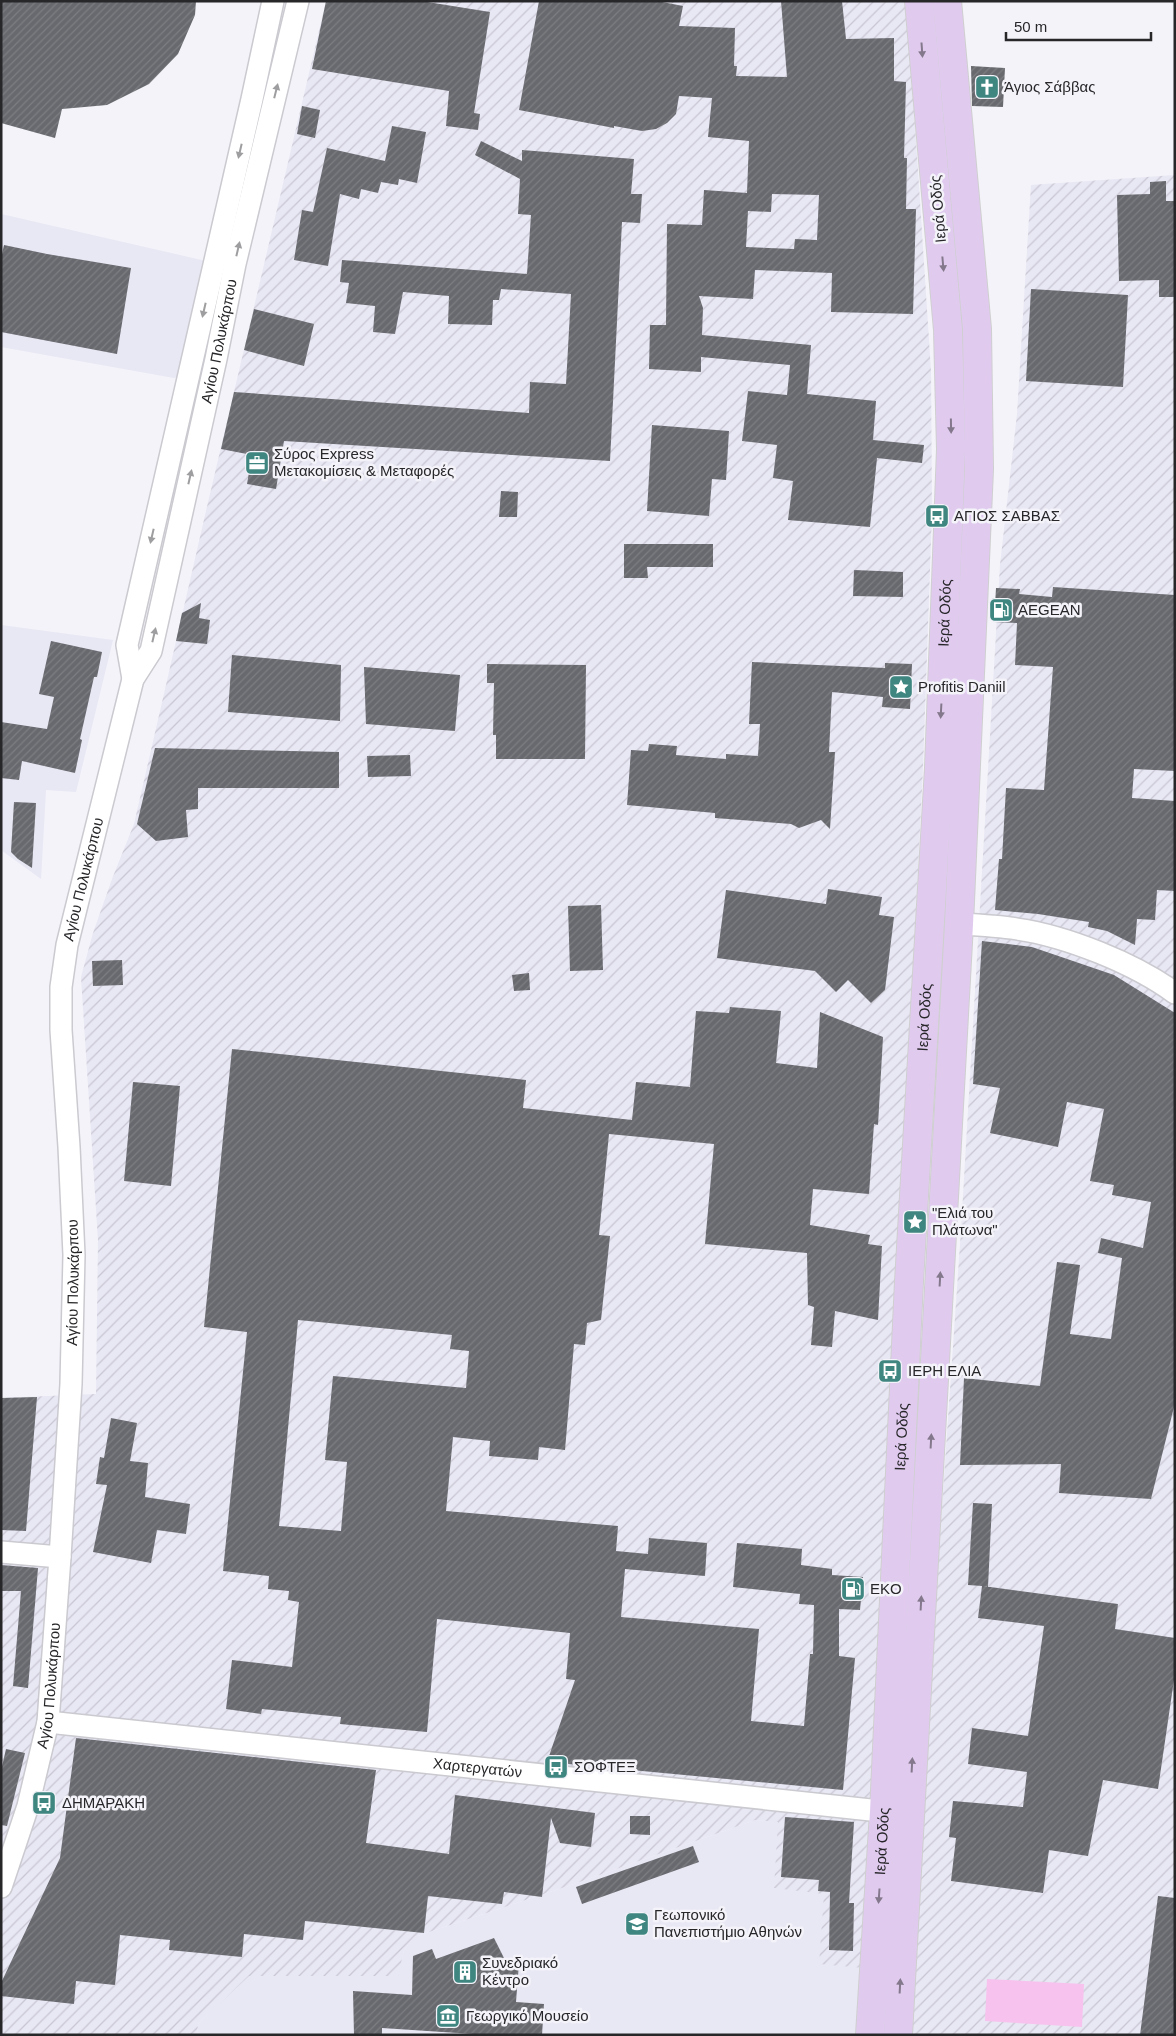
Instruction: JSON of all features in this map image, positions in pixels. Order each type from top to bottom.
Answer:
[{"type":"main road","name":"Ιερά Οδός","points":[[898,2035],[896,1813],[910,1272],[943,674],[951,448],[948,330],[919,1]]},
{"type":"main road","name":"Ιερά Οδός","points":[[870,2035],[896,1813],[959,924],[976,560],[979,382],[977,329],[947,1]]},
{"type":"street","name":"Αγίου Πολυκάρπου","points":[[133,679],[127,645],[273,1]]},
{"type":"street","name":"Αγίου Πολυκάρπου","points":[[1,1887],[28,1806],[48,1722],[60,1557],[71,1384],[74,1255],[61,1030],[61,987],[67,945],[133,679],[150,651],[216,359],[237,255],[298,1]]},
{"type":"street","points":[[959,924],[1017,929],[1047,935],[1121,962],[1175,993]]},
{"type":"street","points":[[1,1552],[60,1557]]},
{"type":"street","name":"Χαρτεργατών","points":[[48,1722],[896,1813]]},
{"type":"shaded area","points":[[326,1],[907,1],[931,371],[932,513],[923,768],[864,1968],[819,1964],[824,1894],[774,1888],[778,1822],[755,1820],[571,1885],[414,1937],[404,1950],[398,1976],[249,1976],[198,2024],[197,2035],[1,2035],[1,1398],[96,1394],[98,1240],[81,977],[93,933],[134,824]]},
{"type":"shaded area","points":[[1175,175],[1175,2035],[909,2035],[919,1841],[961,1230],[1000,565],[1017,414],[1031,185]]},
{"type":"shaded area","points":[[1,214],[206,261],[179,377],[174,378],[1,347]]},
{"type":"shaded area","points":[[1,625],[113,640],[76,792],[46,790],[41,879],[1,850]]},
{"type":"shaded area","name":"Γεωπονικό Πανεπιστήμιο Αθηνών","points":[[755,1820],[778,1821],[824,1893],[864,1968],[859,2035],[197,2035],[198,2024],[248,1976],[397,1976],[404,1950],[414,1937],[571,1885]]},
{"type":"shaded area","points":[[987,1979],[1084,1984],[1082,2027],[985,2021]]},
{"type":"building","points":[[1,1],[196,1],[195,15],[178,54],[149,84],[107,105],[62,109],[55,138],[1,123]]},
{"type":"building","points":[[326,1],[421,1],[490,12],[474,113],[480,114],[478,130],[446,126],[449,91],[312,69]]},
{"type":"building","points":[[539,1],[657,1],[683,6],[679,26],[735,28],[734,66],[737,66],[736,76],[787,77],[781,1],[842,1],[846,39],[894,38],[894,81],[906,82],[904,158],[907,158],[906,209],[916,209],[913,314],[831,312],[832,273],[755,270],[753,299],[699,296],[703,308],[702,335],[811,345],[807,394],[876,401],[873,440],[924,445],[922,463],[877,458],[870,527],[788,520],[793,481],[773,478],[777,445],[742,441],[748,391],[787,395],[790,365],[701,357],[701,372],[649,369],[650,325],[666,325],[667,224],[702,225],[704,190],[747,193],[749,141],[708,137],[712,98],[679,96],[676,114],[667,123],[656,129],[642,131],[614,126],[614,128],[519,110]],"holes":[[[772,194],[819,195],[817,240],[795,239],[794,249],[746,247],[748,211],[771,212]]]},
{"type":"building","name":"Άγιος Σάββας","points":[[971,66],[1005,68],[1003,107],[972,106]]},
{"type":"building","points":[[302,106],[320,110],[315,138],[297,134]]},
{"type":"building","points":[[392,126],[426,132],[417,183],[399,179],[398,185],[381,182],[378,193],[361,189],[359,199],[340,194],[328,266],[294,260],[302,210],[313,212],[327,148],[385,161]]},
{"type":"building","points":[[481,141],[522,161],[522,150],[634,159],[631,194],[642,194],[640,223],[622,222],[610,461],[284,441],[276,489],[247,484],[252,455],[221,449],[234,392],[529,413],[530,382],[566,384],[571,294],[501,289],[499,300],[493,300],[492,325],[448,324],[449,296],[403,292],[395,334],[373,332],[375,306],[346,303],[349,283],[340,282],[342,260],[527,274],[531,215],[518,214],[520,179],[475,155]]},
{"type":"building","points":[[1166,181],[1166,201],[1175,201],[1175,297],[1159,297],[1159,280],[1119,281],[1117,195],[1150,194],[1150,182]]},
{"type":"building","points":[[4,245],[131,268],[117,354],[1,332],[1,259]]},
{"type":"building","points":[[1031,289],[1128,295],[1123,387],[1026,381]]},
{"type":"building","points":[[254,309],[314,324],[304,366],[244,350]]},
{"type":"building","points":[[652,425],[729,431],[726,480],[712,479],[709,516],[647,511]]},
{"type":"building","points":[[501,491],[518,492],[517,517],[499,517]]},
{"type":"building","points":[[624,544],[713,544],[713,567],[647,567],[648,578],[624,578]]},
{"type":"building","points":[[854,570],[903,572],[903,597],[853,596]]},
{"type":"building","points":[[1053,587],[1175,595],[1175,771],[1134,769],[1132,798],[1175,801],[1175,891],[1157,890],[1155,920],[1137,919],[1135,945],[1107,931],[1088,927],[1089,922],[995,910],[999,859],[1002,859],[1006,788],[1044,790],[1053,667],[1015,665],[1017,623],[994,622],[996,588],[1020,589],[1019,594],[1052,597]]},
{"type":"building","points":[[201,603],[199,618],[210,620],[207,644],[176,641],[182,613]]},
{"type":"building","points":[[51,641],[102,652],[97,677],[94,677],[80,739],[82,740],[75,773],[22,761],[19,780],[1,778],[1,722],[47,729],[54,697],[39,694]]},
{"type":"building","points":[[232,655],[341,665],[340,721],[228,712]]},
{"type":"building","points":[[752,662],[885,668],[885,663],[912,664],[910,709],[882,707],[883,697],[832,692],[829,752],[835,752],[830,829],[821,820],[799,828],[791,824],[715,818],[715,813],[627,805],[631,750],[648,751],[649,744],[677,746],[676,755],[726,759],[726,754],[758,756],[760,724],[749,724]]},
{"type":"building","points":[[487,664],[586,665],[585,759],[496,759],[496,735],[493,735],[494,683],[487,683]]},
{"type":"building","points":[[364,667],[460,675],[455,731],[366,724]]},
{"type":"building","points":[[155,748],[339,752],[339,788],[198,788],[198,809],[186,810],[188,837],[156,841],[137,824]]},
{"type":"building","points":[[410,755],[411,776],[368,777],[367,756]]},
{"type":"building","points":[[14,802],[36,803],[32,868],[11,852]]},
{"type":"building","points":[[828,889],[882,897],[879,915],[894,917],[885,990],[871,1003],[848,980],[836,992],[815,971],[717,958],[726,890],[826,904]]},
{"type":"building","points":[[601,905],[603,970],[570,971],[568,906]]},
{"type":"building","points":[[982,941],[1032,947],[1114,975],[1175,1013],[1175,1403],[1151,1499],[1059,1493],[1061,1464],[960,1465],[964,1378],[1040,1386],[1057,1262],[1080,1265],[1070,1334],[1111,1339],[1122,1258],[1098,1253],[1101,1238],[1143,1248],[1151,1202],[1112,1195],[1114,1185],[1090,1181],[1104,1109],[1067,1102],[1058,1147],[990,1133],[1000,1088],[973,1084]]},
{"type":"building","points":[[122,960],[123,985],[93,986],[92,961]]},
{"type":"building","points":[[529,973],[530,990],[514,991],[512,975]]},
{"type":"building","points":[[730,1007],[781,1011],[776,1063],[817,1068],[820,1012],[883,1037],[878,1125],[874,1124],[869,1194],[813,1189],[810,1225],[870,1235],[868,1244],[882,1246],[878,1320],[835,1311],[832,1347],[811,1345],[814,1307],[808,1305],[807,1253],[705,1244],[714,1144],[609,1134],[599,1235],[610,1236],[601,1320],[587,1323],[585,1345],[574,1344],[565,1450],[539,1447],[538,1460],[489,1456],[490,1441],[453,1437],[446,1511],[618,1526],[616,1551],[648,1554],[649,1538],[707,1543],[705,1576],[625,1569],[621,1617],[759,1629],[751,1721],[804,1726],[810,1654],[813,1654],[814,1605],[799,1604],[800,1594],[733,1587],[737,1543],[802,1549],[801,1565],[832,1569],[832,1575],[863,1577],[860,1610],[839,1609],[839,1656],[855,1658],[843,1790],[547,1762],[575,1680],[566,1679],[570,1633],[437,1619],[427,1732],[340,1724],[341,1717],[262,1709],[261,1714],[226,1709],[232,1660],[292,1667],[299,1602],[288,1600],[289,1591],[268,1589],[269,1576],[223,1571],[247,1332],[204,1327],[232,1049],[526,1080],[523,1108],[632,1120],[636,1082],[690,1087],[696,1011],[729,1013]],"holes":[[[298,1320],[452,1335],[450,1349],[469,1351],[466,1388],[333,1376],[325,1460],[347,1462],[341,1531],[279,1526]]]},
{"type":"building","points":[[133,1082],[180,1086],[171,1186],[124,1181]]},
{"type":"building","points":[[37,1397],[26,1531],[1,1530],[1,1398]]},
{"type":"building","points":[[111,1418],[137,1423],[130,1461],[148,1463],[145,1497],[190,1504],[186,1534],[157,1530],[151,1563],[93,1552],[107,1485],[96,1484],[100,1457],[104,1458]]},
{"type":"building","points":[[973,1503],[992,1504],[988,1587],[1118,1604],[1115,1629],[1175,1638],[1175,1673],[1158,1789],[1103,1780],[1088,1856],[1049,1850],[1043,1893],[951,1881],[956,1838],[949,1837],[953,1801],[1023,1807],[1027,1772],[968,1764],[972,1728],[1028,1736],[1044,1626],[978,1618],[982,1586],[968,1585]]},
{"type":"building","points":[[1,1565],[38,1568],[28,1688],[13,1686],[21,1591],[1,1591]]},
{"type":"building","points":[[76,1738],[376,1770],[366,1843],[449,1854],[455,1795],[595,1813],[591,1847],[560,1843],[551,1818],[542,1897],[504,1892],[502,1904],[428,1896],[424,1933],[305,1921],[303,1940],[244,1934],[242,1957],[169,1950],[170,1940],[120,1935],[115,1985],[76,1981],[74,2004],[1,1996],[1,1983],[60,1858]]},
{"type":"building","points":[[6,1749],[25,1753],[7,1826],[1,1825],[1,1771]]},
{"type":"building","points":[[630,1816],[650,1816],[650,1835],[630,1834]]},
{"type":"building","points":[[785,1817],[854,1822],[849,1903],[854,1903],[853,1951],[829,1950],[830,1892],[818,1891],[819,1880],[781,1877]]},
{"type":"building","points":[[693,1846],[699,1862],[582,1904],[576,1887]]},
{"type":"building","points":[[1158,1896],[1175,1898],[1175,2035],[1140,2035]]},
{"type":"building","points":[[494,1938],[506,1962],[519,1963],[516,2002],[544,2004],[542,2035],[488,2035],[382,2028],[382,2035],[354,2035],[353,1991],[412,1995],[413,1956],[432,1949],[436,1959]]},
{"type":"place","name":"Άγιος Σάββας","points":[[987,87]]},
{"type":"place","name":"Σύρος Express Μετακομίσεις & Μεταφορές","points":[[257,463]]},
{"type":"place","name":"ΑΓΙΟΣ ΣΑΒΒΑΣ","points":[[937,516]]},
{"type":"place","name":"AEGEAN","points":[[1001,610]]},
{"type":"place","name":"Profitis Daniil","points":[[901,687]]},
{"type":"place","name":"\"Ελιά του Πλάτωνα\"","points":[[915,1222]]},
{"type":"place","name":"ΙΕΡΗ ΕΛΙΑ","points":[[890,1371]]},
{"type":"place","name":"EKO","points":[[853,1589]]},
{"type":"place","name":"ΣΟΦΤΕΞ","points":[[556,1767]]},
{"type":"place","name":"ΔΗΜΑΡΑΚΗ","points":[[44,1803]]},
{"type":"place","name":"Γεωπονικό Πανεπιστήμιο Αθηνών","points":[[637,1924]]},
{"type":"place","name":"Συνεδριακό Κέντρο","points":[[465,1972]]},
{"type":"place","name":"Γεωργικό Μουσείο","points":[[448,2016]]}]
